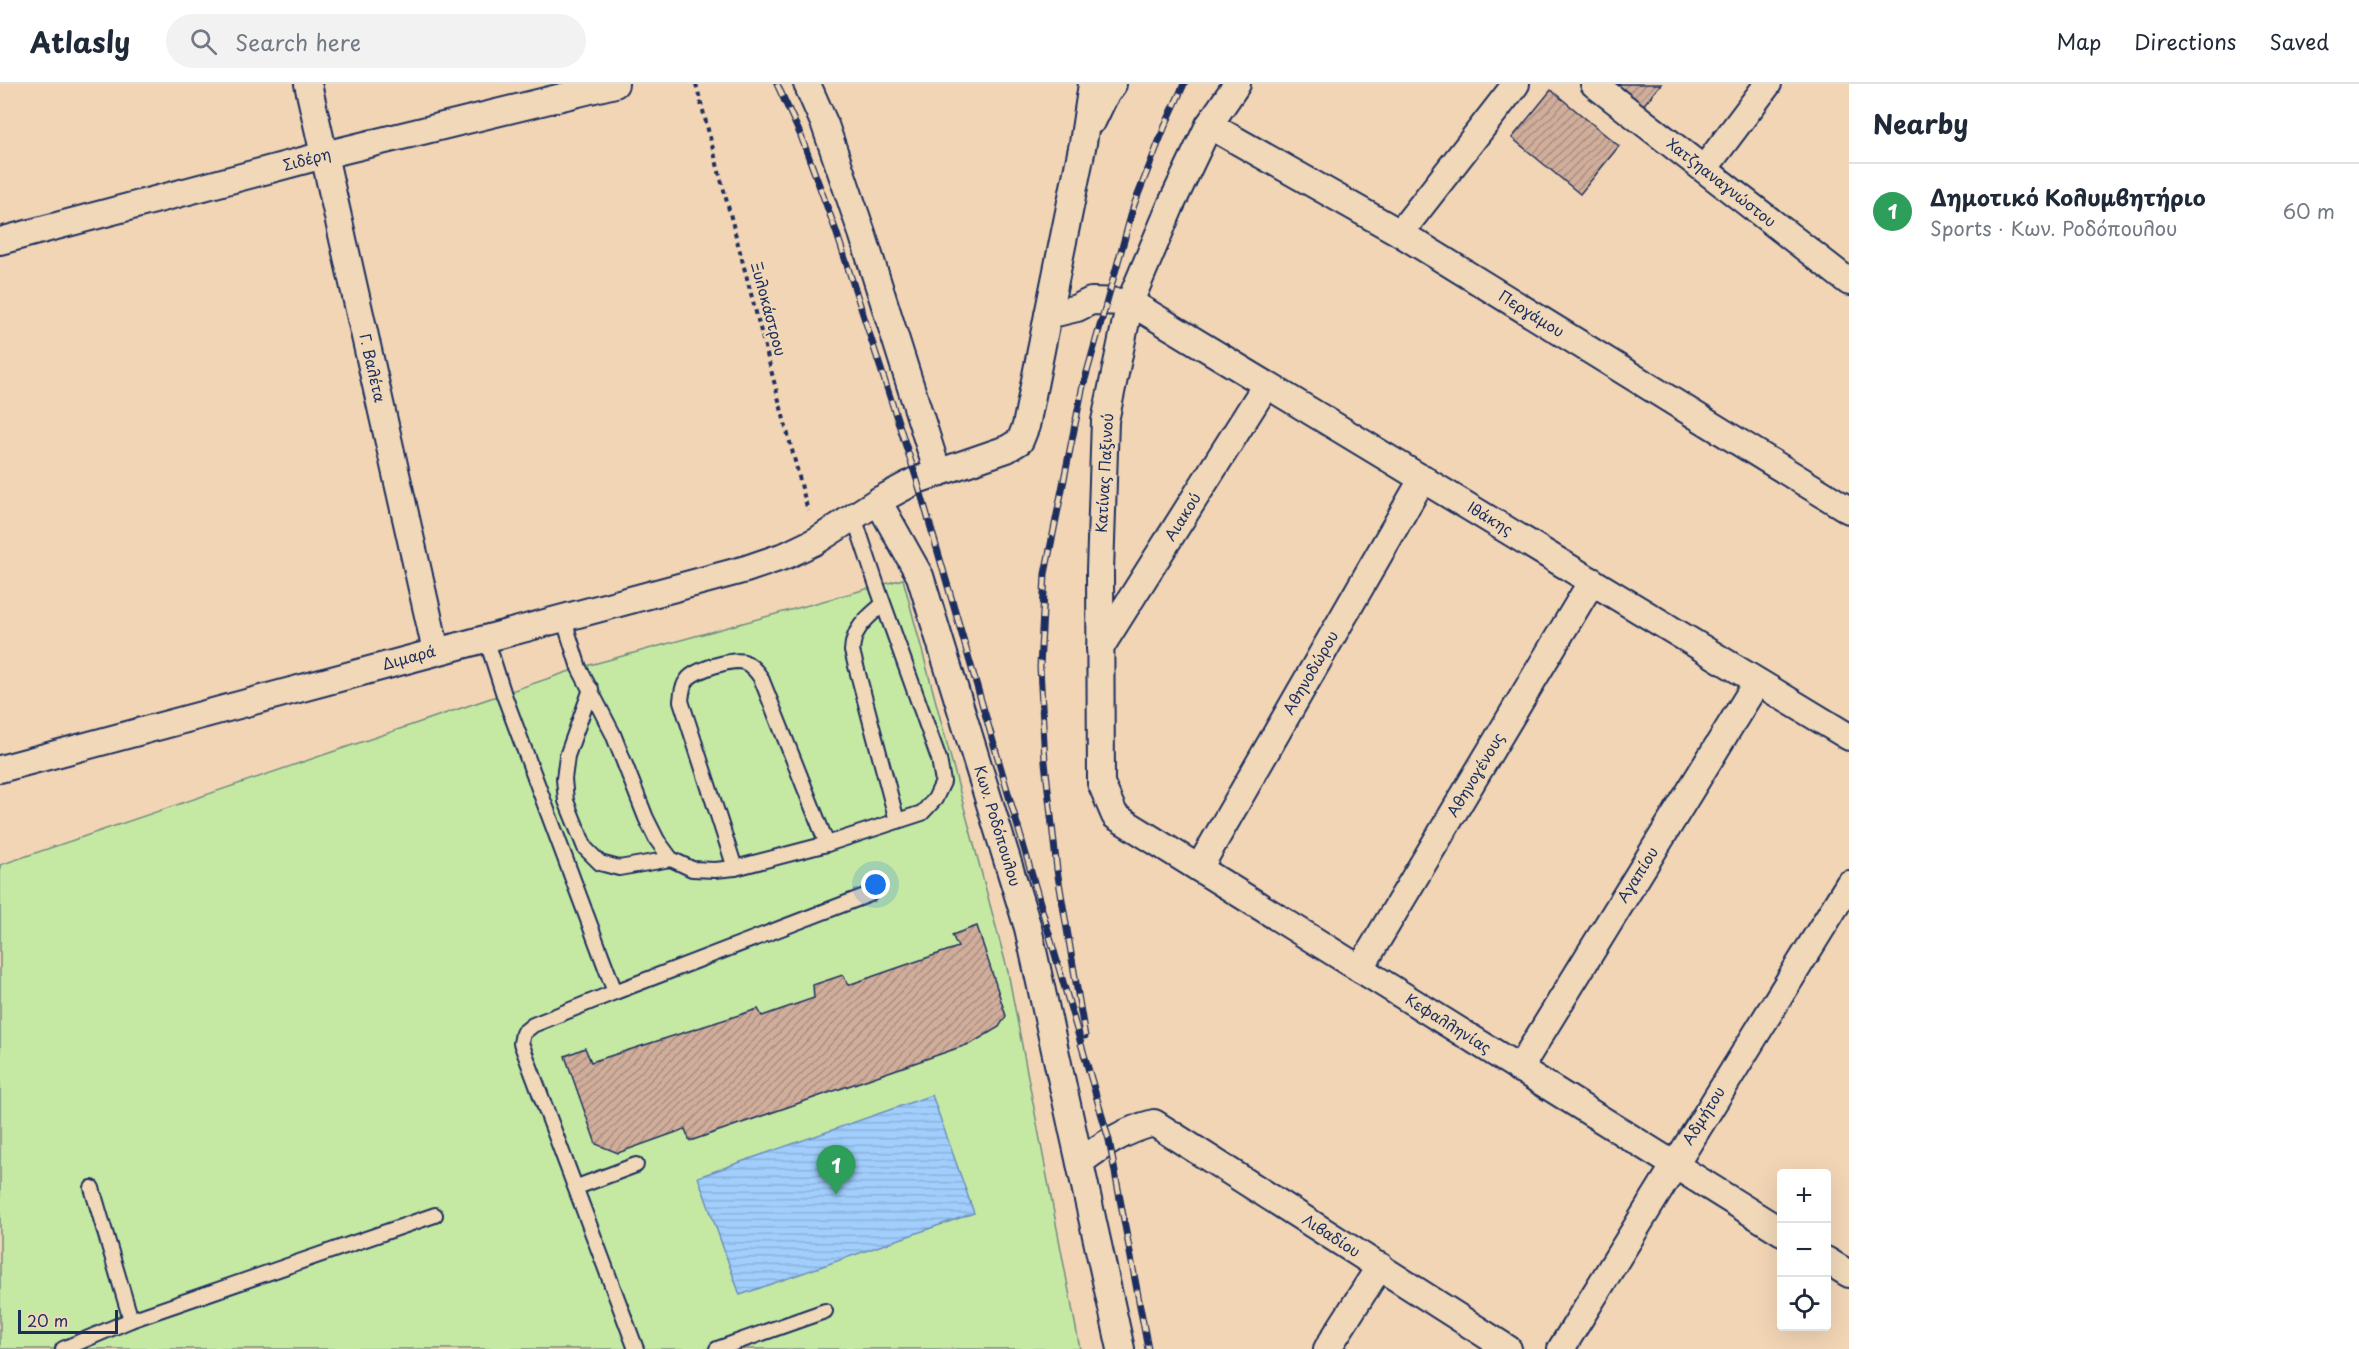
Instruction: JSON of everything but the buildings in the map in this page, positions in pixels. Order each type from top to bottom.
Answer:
[{"type":"street","name":"Γ. Βαλέτα","points":[[308,84],[436,651]]},
{"type":"street","name":"Σιδέρη","points":[[0,241],[324,155],[615,84]]},
{"type":"street","points":[[807,84],[825,125],[863,236],[938,473]]},
{"type":"street","points":[[1092,84],[1083,143],[1048,315],[1077,308],[1091,301],[1130,302]]},
{"type":"street","points":[[1083,143],[1104,96],[1113,84]]},
{"type":"street","name":"Κατίνας Παξινού","points":[[1115,816],[1101,783],[1100,648],[1105,421],[1130,302],[1171,205],[1209,125],[1238,84]]},
{"type":"street","points":[[1400,233],[1516,84]]},
{"type":"street","name":"Χατζηαναγνώστου","points":[[1594,84],[1849,282]]},
{"type":"street","points":[[1704,169],[1768,84]]},
{"type":"street","name":"Περγάμου","points":[[1209,125],[1400,233],[1849,510]]},
{"type":"street","name":"Ιθάκης","points":[[1130,302],[1849,737]]},
{"type":"street","name":"Διμαρά","points":[[0,769],[563,616],[746,569],[787,555],[816,541],[878,501],[917,480],[1007,449],[1020,441],[1026,426],[1048,315]]},
{"type":"street","name":"Αιακού","points":[[1100,648],[1266,385]]},
{"type":"street","name":"Αθηνοδώρου","points":[[1199,868],[1423,478]]},
{"type":"street","name":"Κων. Ροδόπουλου","points":[[878,501],[920,576],[1028,928],[1121,1349]]},
{"type":"street","name":"Αθηνογένους","points":[[1360,969],[1592,581]]},
{"type":"street","name":"Αγαπίου","points":[[1519,1068],[1757,682]]},
{"type":"street","name":"Κεφαλληνίας","points":[[1115,816],[1777,1229]]},
{"type":"street","name":"Αδμήτου","points":[[1561,1349],[1849,884]]},
{"type":"street","name":"Λιβαδίου","points":[[1080,1162],[1108,1140],[1135,1127],[1154,1123],[1508,1349]]},
{"type":"street","points":[[1831,1263],[1849,1274]]},
{"type":"street","points":[[1327,1349],[1380,1266]]},
{"type":"lane","points":[[563,616],[579,668],[613,734],[646,818],[657,840],[671,859],[692,869],[735,868],[827,844],[922,813],[934,799],[943,782],[939,759],[854,517]]},
{"type":"lane","points":[[883,604],[858,628],[852,638],[852,651],[897,821]]},
{"type":"lane","points":[[486,638],[504,695],[615,992]]},
{"type":"lane","points":[[735,868],[681,701],[682,689],[687,679],[695,673],[735,660],[746,662],[761,678],[827,844]]},
{"type":"lane","points":[[591,689],[567,756],[564,779],[566,801],[585,848],[600,863],[619,868],[671,859]]},
{"type":"lane","points":[[636,1349],[521,1043],[523,1033],[533,1025],[615,992],[870,894]]},
{"type":"lane","points":[[577,1187],[636,1165]]},
{"type":"lane","points":[[92,1188],[131,1320]]},
{"type":"lane","points":[[63,1349],[131,1320],[435,1215]]},
{"type":"lane","points":[[717,1349],[825,1311]]},
{"type":"path","name":"Ξυλοκάστρου","points":[[696,84],[816,541]]},
{"type":"green space","points":[[903,579],[1008,972],[1080,1349],[0,1349],[0,865],[579,668]]},
{"type":"water","points":[[932,1095],[974,1213],[740,1295],[698,1177]]},
{"type":"railway","points":[[777,84],[801,136],[836,231],[917,480],[1109,1140],[1148,1349]]},
{"type":"railway","points":[[1085,1036],[1057,870],[1045,762],[1040,667],[1045,574],[1082,390],[1134,205],[1184,84]]},
{"type":"place","name":"Δημοτικό Κολυμβητήριο","points":[[836,1195]]}]
